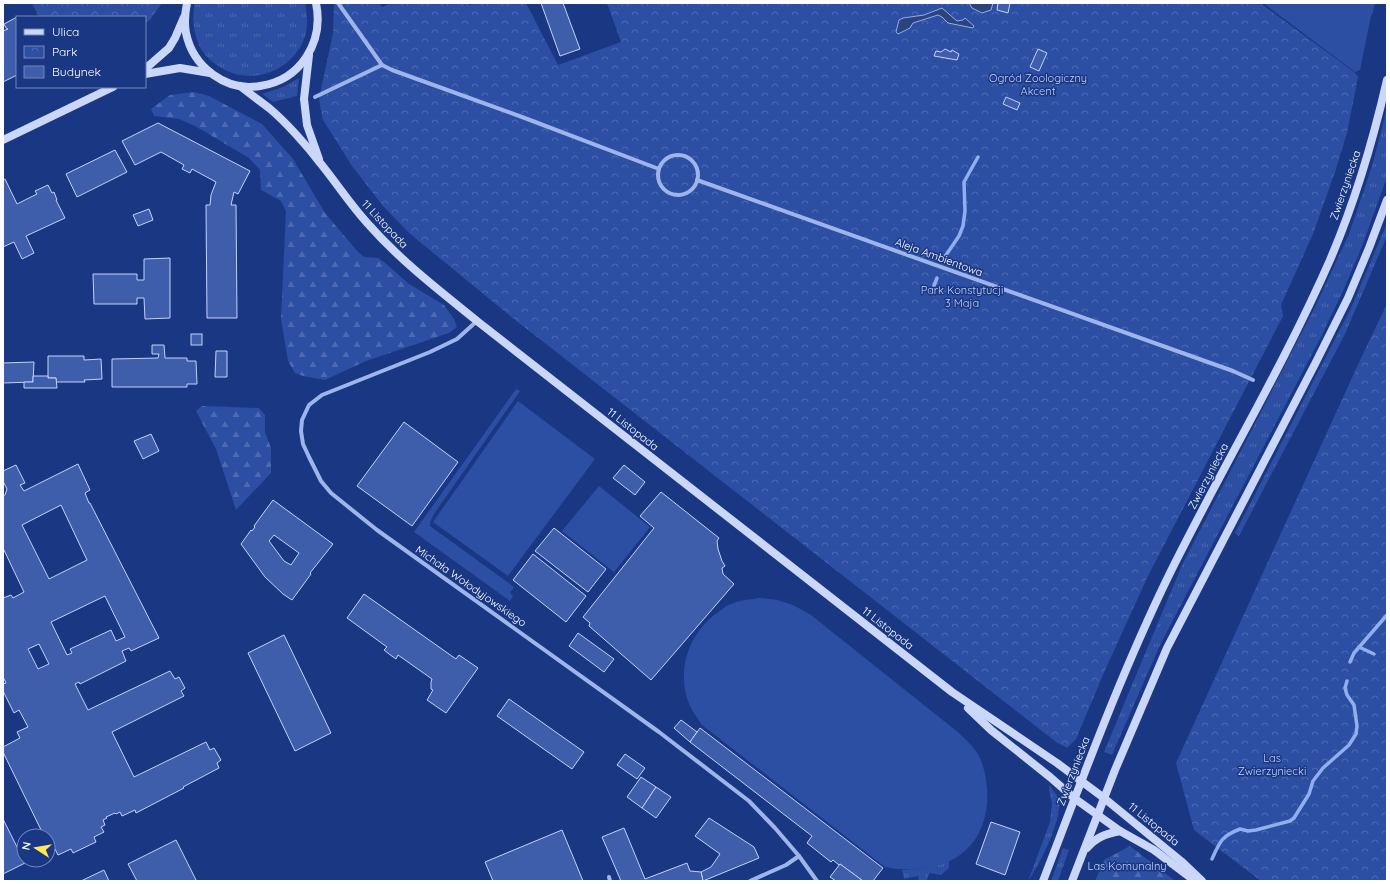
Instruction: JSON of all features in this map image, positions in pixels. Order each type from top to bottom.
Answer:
[{"type":"street","points":[[187,3],[185,17],[186,33],[191,48],[199,62],[210,73],[224,82],[240,86],[260,86],[279,81],[296,70],[309,54],[314,42],[318,16],[316,3]]},
{"type":"street","points":[[338,3],[382,65],[659,169]]},
{"type":"street","points":[[146,68],[169,48],[185,17]]},
{"type":"street","name":"11 Listopada","points":[[309,54],[304,99],[306,119],[307,126],[321,163]]},
{"type":"street","points":[[315,97],[382,65]]},
{"type":"street","points":[[146,74],[180,68],[210,73]]},
{"type":"street","name":"Zwierzyniecka","points":[[1043,881],[1081,780],[1137,643],[1171,572],[1306,312],[1330,259],[1351,206],[1365,164],[1380,112],[1387,80]]},
{"type":"street","name":"11 Listopada","points":[[240,86],[270,109],[321,163],[355,210],[388,246],[407,264],[477,321],[952,692],[1081,780],[1181,861],[1202,881]]},
{"type":"street","points":[[3,140],[111,88]]},
{"type":"street","points":[[670,157],[685,157],[689,159],[695,167],[697,180],[692,188],[684,194],[679,195],[670,193],[662,187],[660,183],[658,173],[659,169],[665,160],[670,157]]},
{"type":"street","name":"Aleja Ambientowa","points":[[697,180],[1233,371],[1253,380]]},
{"type":"street","points":[[1072,881],[1145,697],[1167,648],[1348,298],[1387,200]]},
{"type":"street","name":"Michała Wołodyjowskiego","points":[[477,321],[457,339],[430,352],[322,395],[309,405],[302,420],[301,431],[303,444],[321,482],[331,493],[371,525],[647,723],[743,797],[763,814],[799,856],[817,881]]},
{"type":"street","name":"11 Listopada","points":[[952,692],[991,730],[1097,816],[1154,850],[1196,881]]},
{"type":"street","points":[[1084,851],[1093,841],[1106,834],[1120,831]]},
{"type":"street","points":[[750,881],[786,865],[799,856]]},
{"type":"green space","points":[[32,3],[162,3],[150,20],[146,22],[146,16],[38,16]]},
{"type":"green space","points":[[195,3],[305,3],[307,18],[306,33],[294,56],[274,71],[262,75],[249,76],[237,74],[225,70],[217,65],[201,49],[194,30],[193,19]]},
{"type":"green space","name":"Park Konstytucji 3 Maja","points":[[334,3],[379,3],[382,7],[392,3],[467,3],[469,5],[475,3],[526,3],[558,65],[621,42],[607,3],[1260,3],[1354,72],[1358,77],[1347,133],[1313,234],[1281,305],[1283,316],[1147,578],[1076,739],[1067,748],[1056,742],[514,319],[409,233],[383,206],[352,166],[323,120],[319,99],[333,33]]},
{"type":"green space","points":[[1263,3],[1375,3],[1360,70],[1355,72]]},
{"type":"green space","points":[[299,78],[297,96],[273,102],[262,94],[283,87]]},
{"type":"green space","points":[[194,92],[209,96],[262,124],[293,159],[325,213],[358,252],[364,257],[378,258],[409,284],[444,305],[454,319],[457,327],[449,333],[366,361],[325,380],[295,373],[288,361],[281,319],[286,211],[281,201],[261,190],[260,170],[249,158],[195,126],[179,119],[154,116],[151,109],[170,95]]},
{"type":"green space","points":[[1387,109],[1387,177],[1363,244],[1343,291],[1321,337],[1160,645],[1112,755],[1104,752],[1182,565],[1315,307],[1349,234],[1372,166]]},
{"type":"green space","points":[[1387,223],[1387,236],[1345,334],[1239,536],[1235,533],[1351,308]]},
{"type":"green space","name":"Las Zwierzyniecki","points":[[1387,304],[1387,881],[1261,881],[1194,830],[1176,763]]},
{"type":"green space","points":[[516,389],[520,391],[434,514],[430,522],[430,526],[514,587],[510,593],[513,596],[510,601],[414,532]]},
{"type":"green space","points":[[518,401],[595,459],[508,576],[433,522]]},
{"type":"green space","points":[[202,406],[259,408],[265,415],[265,432],[271,448],[271,473],[236,510],[216,449],[196,411]]},
{"type":"green space","points":[[599,486],[650,527],[614,572],[562,531]]},
{"type":"green space","points":[[758,598],[786,602],[811,615],[959,733],[975,750],[981,760],[984,772],[987,789],[986,812],[978,836],[960,855],[950,861],[929,868],[906,870],[885,867],[702,725],[693,712],[687,698],[684,685],[684,673],[689,648],[702,627],[721,610],[734,603]]},
{"type":"green space","points":[[1049,785],[1058,798],[1058,816],[1044,853],[1028,881],[1050,822],[1052,804]]},
{"type":"green space","name":"Las Komunalny","points":[[1130,846],[1175,881],[1095,881],[1104,860]]},
{"type":"green space","points":[[1063,848],[1069,850],[1058,881],[1051,881]]},
{"type":"green space","points":[[949,861],[949,868],[941,875],[929,873],[927,880],[919,881],[918,876],[904,879],[902,870],[920,869]]},
{"type":"shaded area","points":[[969,3],[993,3],[991,10],[982,13],[972,8]]},
{"type":"shaded area","points":[[942,8],[957,21],[965,18],[974,26],[973,28],[948,23],[938,15],[913,23],[910,28],[898,34],[896,32],[899,20],[924,15]]},
{"type":"building","points":[[541,3],[563,3],[580,49],[560,56]]},
{"type":"building","points":[[998,3],[1010,3],[1008,13],[997,10]]},
{"type":"building","points":[[16,18],[16,76],[3,82],[3,31],[8,29],[4,24]]},
{"type":"building","points":[[945,49],[951,52],[952,50],[959,54],[957,60],[934,56],[936,51],[941,52]]},
{"type":"building","points":[[1038,49],[1047,53],[1039,71],[1030,67]]},
{"type":"building","points":[[1006,97],[1020,103],[1017,110],[1003,104]]},
{"type":"building","points":[[158,123],[250,171],[238,194],[234,192],[231,205],[236,205],[237,318],[207,318],[206,205],[210,205],[211,195],[216,182],[192,169],[190,173],[182,169],[184,165],[161,152],[135,165],[122,141]]},
{"type":"building","points":[[115,150],[127,172],[77,197],[66,174]]},
{"type":"building","points":[[5,179],[17,204],[37,194],[35,191],[48,185],[52,193],[54,192],[56,200],[65,218],[26,236],[34,253],[22,259],[14,242],[3,247],[3,180]]},
{"type":"building","points":[[149,209],[153,220],[138,226],[133,215]]},
{"type":"building","points":[[170,258],[170,318],[145,319],[144,298],[137,298],[137,304],[94,304],[93,274],[137,274],[137,280],[144,280],[144,259]]},
{"type":"building","points":[[191,334],[202,334],[202,345],[191,345]]},
{"type":"building","points":[[152,345],[164,345],[165,358],[187,358],[187,361],[196,361],[197,384],[187,384],[187,387],[112,387],[112,359],[158,358],[159,354],[152,354]]},
{"type":"building","points":[[216,351],[227,351],[227,377],[215,377]]},
{"type":"building","points":[[48,356],[84,356],[84,360],[101,359],[102,379],[84,380],[85,382],[56,382],[56,378],[48,378]]},
{"type":"building","points":[[34,362],[33,382],[3,383],[3,363]]},
{"type":"building","points":[[33,376],[48,376],[48,378],[56,378],[57,388],[24,388],[24,382],[33,382]]},
{"type":"building","points":[[404,422],[458,462],[412,526],[357,486]]},
{"type":"building","points":[[151,434],[159,451],[143,459],[134,441]]},
{"type":"building","points":[[78,464],[90,490],[85,493],[89,503],[159,638],[131,651],[129,648],[122,651],[126,661],[80,684],[79,682],[75,684],[88,710],[170,671],[175,679],[179,677],[185,688],[181,691],[184,696],[112,732],[134,777],[206,742],[210,750],[214,748],[221,760],[217,763],[219,768],[136,813],[135,810],[122,816],[120,812],[106,817],[107,818],[103,820],[105,825],[101,827],[104,832],[94,837],[96,842],[73,853],[71,849],[58,855],[56,851],[56,828],[40,828],[3,752],[3,747],[20,738],[17,732],[28,727],[19,710],[14,713],[3,691],[3,684],[6,683],[3,677],[3,598],[11,595],[13,598],[24,592],[3,548],[3,496],[5,495],[7,489],[3,481],[3,471],[16,465],[25,483],[20,485],[24,491]],"holes":[[[61,505],[87,560],[49,579],[22,525]],[[105,596],[125,637],[116,641],[111,630],[70,649],[72,653],[67,655],[51,622]],[[39,644],[49,664],[38,669],[28,649]]]},
{"type":"building","points":[[624,465],[645,482],[635,495],[613,478]]},
{"type":"building","points":[[661,492],[719,538],[717,541],[718,549],[725,566],[722,568],[723,574],[734,584],[651,680],[589,626],[590,623],[583,617],[654,528],[640,516]]},
{"type":"building","points":[[273,500],[333,544],[310,573],[311,574],[292,600],[283,594],[265,577],[241,544],[255,527],[254,526]],"holes":[[[274,535],[299,553],[291,565],[284,561],[269,541]]]},
{"type":"building","points":[[554,528],[606,569],[588,592],[535,551]]},
{"type":"building","points":[[533,554],[586,596],[566,622],[513,580]]},
{"type":"building","points":[[364,594],[456,659],[459,655],[478,668],[446,713],[427,700],[433,690],[431,689],[432,679],[398,655],[396,659],[389,654],[384,650],[387,647],[347,618]]},
{"type":"building","points":[[578,633],[614,659],[604,672],[569,646]]},
{"type":"building","points":[[284,635],[331,733],[295,751],[248,653]]},
{"type":"building","points":[[509,699],[584,752],[572,769],[497,716]]},
{"type":"building","points":[[681,720],[697,732],[690,742],[674,728]]},
{"type":"building","points":[[700,728],[883,868],[873,881],[863,881],[840,864],[839,865],[833,860],[831,862],[807,843],[812,836],[690,742]]},
{"type":"building","points":[[625,754],[645,768],[637,779],[617,765]]},
{"type":"building","points":[[641,777],[656,787],[642,808],[627,797]]},
{"type":"building","points":[[656,787],[671,797],[656,818],[642,808]]},
{"type":"building","points":[[709,818],[754,847],[759,858],[703,881],[701,872],[711,867],[720,854],[695,836]]},
{"type":"building","points":[[3,819],[16,845],[16,868],[3,874]]},
{"type":"building","points":[[991,822],[1020,832],[1005,875],[976,864]]},
{"type":"building","points":[[624,828],[645,879],[687,863],[690,871],[701,872],[703,881],[621,881],[602,837]]},
{"type":"building","points":[[562,830],[583,881],[493,881],[485,862]]},
{"type":"building","points":[[176,840],[196,880],[137,881],[128,864]]},
{"type":"building","points":[[840,864],[863,881],[836,881],[830,877]]},
{"type":"building","points":[[104,870],[109,881],[81,881]]},
{"type":"waterway","points":[[944,258],[959,236],[963,226],[965,211],[964,182],[978,157]]},
{"type":"waterway","points":[[932,291],[937,278]]},
{"type":"waterway","points":[[1350,662],[1354,653],[1387,615]]},
{"type":"waterway","points":[[1359,647],[1374,654]]},
{"type":"waterway","points":[[1212,859],[1222,840],[1229,834],[1240,829],[1248,831],[1256,830],[1290,821],[1294,818],[1309,794],[1313,781],[1323,768],[1349,745],[1356,734],[1357,726],[1354,705],[1347,695],[1345,688],[1347,681]]},
{"type":"park label","name":"Ogród Zoologiczny Akcent","points":[[1038,84]]}]
